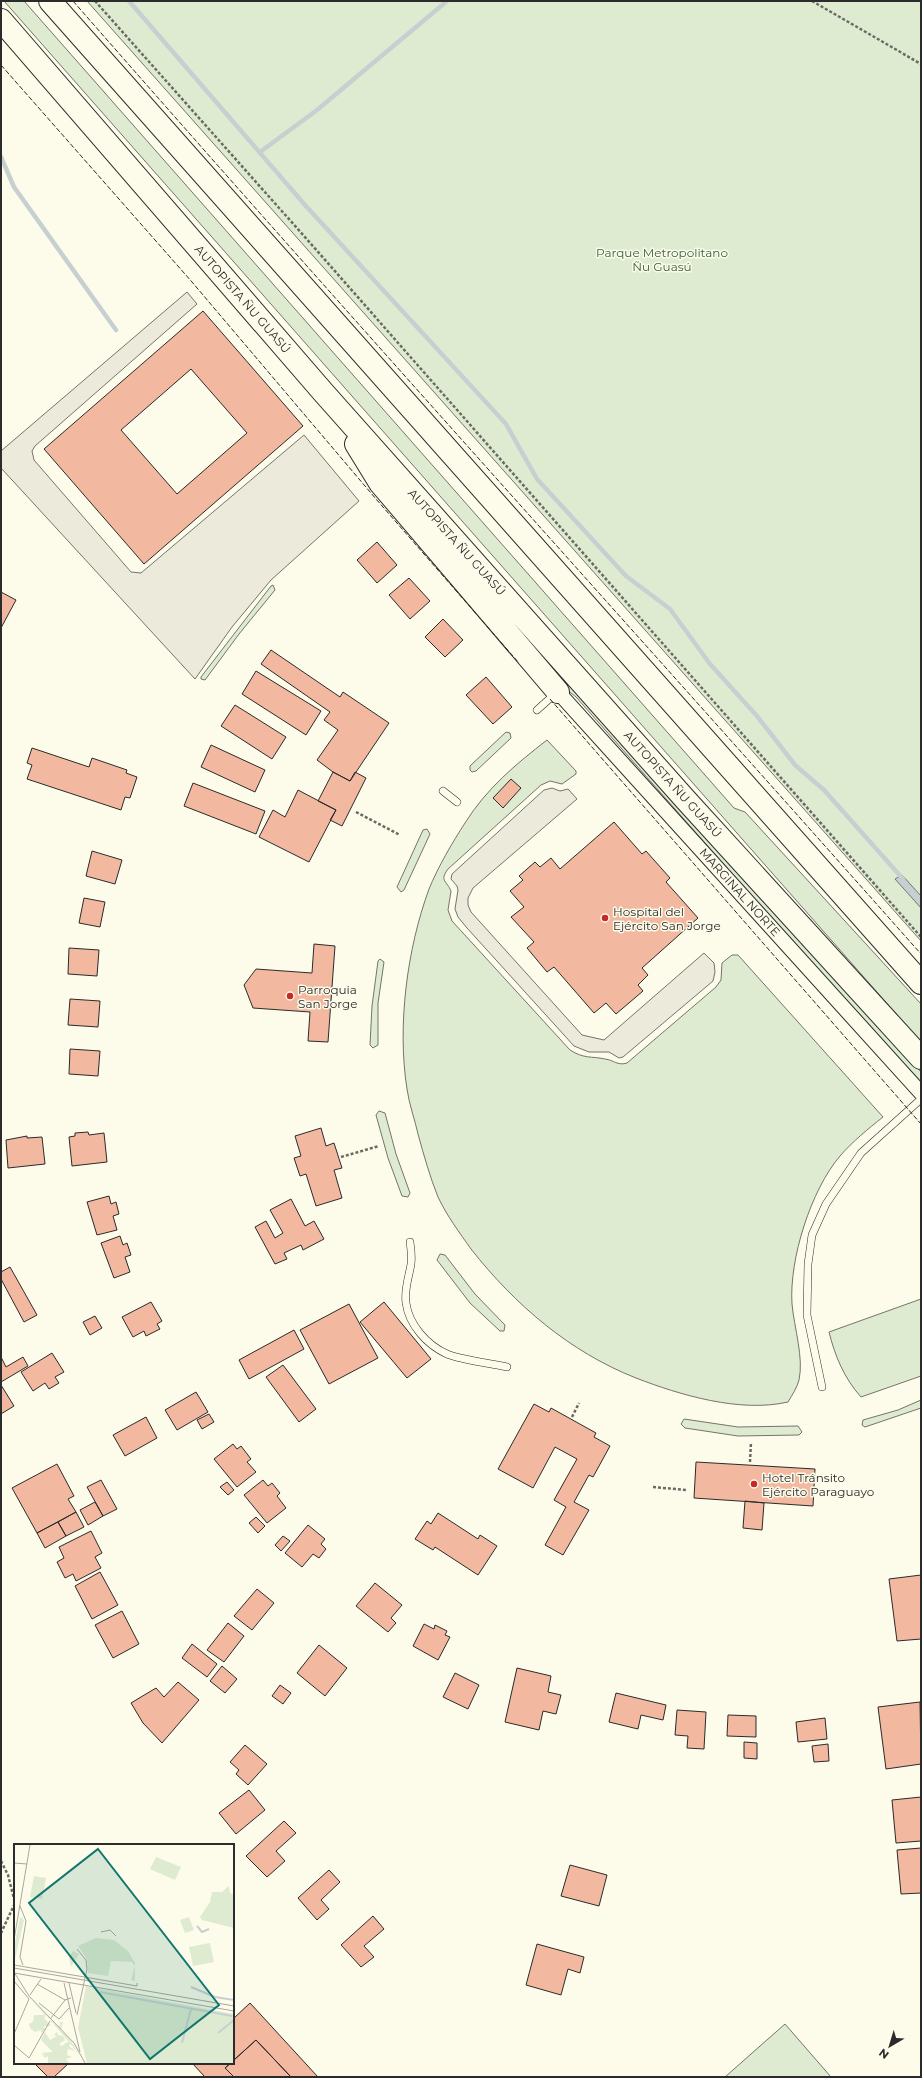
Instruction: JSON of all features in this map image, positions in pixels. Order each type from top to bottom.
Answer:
[{"type":"highway","points":[[50,1],[921,983]]},
{"type":"highway","name":"AUTOPISTA ÑU GUASÚ","points":[[1,20],[323,392],[685,798],[921,1058]]},
{"type":"highway","points":[[323,392],[380,483],[558,692]]},
{"type":"street","name":"MARGINAL NORTE","points":[[558,692],[921,1093]]},
{"type":"lane","points":[[537,710],[558,692]]},
{"type":"lane","points":[[443,791],[457,802]]},
{"type":"lane","points":[[822,1387],[807,1315],[808,1264],[812,1235],[826,1204],[861,1153],[921,1099]]},
{"type":"lane","points":[[410,1242],[411,1264],[406,1285],[406,1303],[411,1320],[417,1329],[427,1341],[448,1354],[507,1367]]},
{"type":"path","points":[[95,1],[921,937]]},
{"type":"path","points":[[812,1],[921,64]]},
{"type":"path","points":[[356,812],[400,835]]},
{"type":"path","points":[[341,1157],[379,1146]]},
{"type":"path","points":[[572,1417],[579,1403]]},
{"type":"path","points":[[750,1462],[751,1442]]},
{"type":"path","points":[[654,1487],[686,1490]]},
{"type":"path","points":[[1,1861],[8,1875],[14,1903],[1,1934]]},
{"type":"green space","points":[[4,1],[24,1],[734,808],[745,812],[921,1004],[921,1042]]},
{"type":"green space","name":"Parque Metropolitano Ñu Guasú","points":[[87,1],[921,1],[921,941]]},
{"type":"green space","points":[[410,507],[921,1072],[921,1081],[918,1084],[576,697],[561,685]]},
{"type":"green space","points":[[273,585],[275,590],[239,634],[205,680],[201,679],[201,677]]},
{"type":"green space","points":[[506,732],[510,733],[511,738],[476,771],[472,772],[470,770],[470,766]]},
{"type":"green space","points":[[547,740],[576,771],[576,774],[562,784],[550,781],[541,785],[448,869],[445,873],[444,879],[451,891],[448,910],[452,921],[570,1050],[584,1056],[621,1064],[627,1063],[716,987],[721,980],[722,963],[732,955],[738,955],[883,1117],[850,1145],[829,1170],[811,1206],[804,1226],[798,1246],[792,1286],[793,1313],[800,1352],[800,1371],[797,1386],[788,1402],[769,1405],[730,1404],[691,1396],[636,1378],[589,1355],[566,1341],[545,1325],[525,1308],[488,1270],[453,1224],[435,1189],[409,1100],[404,1065],[403,1040],[406,988],[421,912],[429,889],[441,864],[473,811],[502,778]]},
{"type":"green space","points":[[427,829],[430,834],[404,890],[401,892],[397,887],[423,830]]},
{"type":"green space","points":[[380,959],[384,962],[378,1003],[378,1045],[373,1048],[370,1045],[372,1006],[378,961]]},
{"type":"green space","points":[[379,1111],[385,1113],[396,1154],[410,1193],[408,1197],[402,1196],[388,1158],[376,1115]]},
{"type":"green space","points":[[440,1254],[445,1255],[475,1294],[505,1325],[504,1331],[500,1331],[470,1303],[437,1260]]},
{"type":"green space","points":[[921,1299],[921,1376],[861,1397],[855,1390],[841,1366],[834,1350],[829,1332]]},
{"type":"green space","points":[[921,1400],[921,1408],[865,1427],[862,1425],[863,1420],[898,1410]]},
{"type":"green space","points":[[684,1419],[738,1427],[798,1426],[802,1432],[799,1435],[738,1436],[685,1428],[681,1424]]},
{"type":"green space","points":[[785,2024],[831,2077],[725,2077]]},
{"type":"shaded area","points":[[187,292],[197,304],[35,446],[32,451],[34,460],[131,572],[141,573],[304,435],[359,501],[271,580],[232,627],[195,679],[1,468],[1,451]]},
{"type":"shaded area","points":[[552,788],[560,791],[568,789],[577,799],[473,888],[468,898],[468,905],[471,912],[582,1035],[604,1040],[704,953],[714,963],[715,972],[713,981],[623,1057],[619,1058],[609,1052],[589,1052],[574,1046],[467,928],[458,917],[455,909],[458,890],[457,886],[451,879],[452,874],[544,790]]},
{"type":"shaded area","points":[[902,875],[921,896],[921,908],[895,879]]},
{"type":"building","points":[[203,311],[303,426],[144,564],[44,449]],"holes":[[[191,369],[247,433],[177,494],[121,430]]]},
{"type":"building","points":[[377,542],[397,565],[377,583],[357,560]]},
{"type":"building","points":[[409,578],[430,601],[410,619],[389,595]]},
{"type":"building","points":[[1,592],[16,600],[1,628]]},
{"type":"building","points":[[443,619],[463,640],[445,657],[425,637]]},
{"type":"building","points":[[271,650],[340,697],[343,692],[389,723],[350,781],[333,772],[317,760],[338,730],[324,720],[330,712],[261,664]]},
{"type":"building","points":[[256,671],[321,711],[306,735],[242,694]]},
{"type":"building","points":[[486,677],[512,707],[493,724],[466,695]]},
{"type":"building","points":[[235,705],[286,737],[272,759],[221,726]]},
{"type":"building","points":[[211,745],[265,770],[255,792],[201,767]]},
{"type":"building","points":[[32,748],[89,767],[92,758],[127,770],[126,773],[137,777],[130,798],[125,797],[121,810],[27,779],[32,765],[27,763]]},
{"type":"building","points":[[333,772],[350,781],[355,772],[366,778],[342,826],[330,820],[336,810],[318,801]]},
{"type":"building","points":[[511,779],[521,788],[503,808],[493,798]]},
{"type":"building","points":[[193,783],[265,811],[256,834],[184,806]]},
{"type":"building","points":[[298,790],[336,810],[309,862],[259,837],[273,810],[285,817]]},
{"type":"building","name":"Hospital del Ejército San Jorge","points":[[614,822],[642,854],[646,851],[670,878],[666,882],[698,918],[642,968],[648,975],[638,985],[643,991],[616,1014],[606,1003],[594,1013],[554,967],[547,972],[527,948],[534,942],[511,917],[524,907],[510,891],[523,880],[519,876],[535,862],[540,867],[551,858],[560,869]]},
{"type":"building","points":[[92,851],[122,860],[115,884],[86,876]]},
{"type":"building","points":[[84,898],[105,902],[100,927],[79,923]]},
{"type":"building","name":"Parroquia San Jorge","points":[[314,944],[335,946],[328,1042],[308,1041],[310,1012],[253,1008],[244,985],[256,969],[312,973]]},
{"type":"building","points":[[69,948],[99,950],[97,976],[68,974]]},
{"type":"building","points":[[70,999],[100,1001],[98,1027],[68,1025]]},
{"type":"building","points":[[70,1049],[100,1051],[98,1076],[69,1074]]},
{"type":"building","points":[[321,1128],[326,1146],[334,1143],[342,1168],[334,1170],[342,1198],[316,1206],[306,1174],[300,1176],[294,1158],[301,1156],[295,1136]]},
{"type":"building","points":[[88,1132],[89,1135],[104,1133],[107,1162],[72,1166],[69,1137],[75,1136],[75,1133]]},
{"type":"building","points":[[27,1136],[27,1138],[42,1137],[45,1164],[8,1168],[6,1140]]},
{"type":"building","points":[[109,1196],[111,1204],[116,1202],[119,1214],[113,1216],[117,1230],[97,1235],[87,1202]]},
{"type":"building","points":[[291,1199],[305,1226],[314,1221],[324,1239],[303,1250],[301,1245],[284,1253],[287,1259],[275,1264],[255,1227],[266,1221],[275,1238],[283,1233],[270,1210]]},
{"type":"building","points":[[120,1236],[123,1245],[127,1243],[131,1255],[125,1257],[130,1272],[114,1278],[101,1243]]},
{"type":"building","points":[[10,1267],[37,1315],[24,1322],[1,1279],[1,1272]]},
{"type":"building","points":[[151,1302],[162,1321],[157,1324],[160,1329],[146,1336],[144,1331],[133,1337],[122,1317]]},
{"type":"building","points":[[384,1302],[431,1359],[407,1378],[360,1322]]},
{"type":"building","points":[[349,1304],[378,1358],[329,1384],[300,1330]]},
{"type":"building","points":[[95,1316],[102,1328],[90,1335],[83,1322]]},
{"type":"building","points":[[294,1330],[304,1349],[249,1379],[239,1360]]},
{"type":"building","points":[[52,1353],[64,1372],[55,1377],[59,1383],[49,1389],[45,1383],[33,1391],[21,1372]]},
{"type":"building","points":[[1,1357],[6,1367],[23,1357],[28,1366],[1,1382]]},
{"type":"building","points":[[283,1365],[316,1409],[299,1422],[266,1377]]},
{"type":"building","points":[[1,1385],[14,1406],[1,1414]]},
{"type":"building","points":[[196,1392],[208,1412],[177,1430],[165,1410]]},
{"type":"building","points":[[534,1404],[549,1412],[551,1408],[596,1433],[594,1437],[610,1446],[593,1477],[589,1475],[574,1502],[589,1510],[563,1555],[545,1545],[566,1507],[554,1500],[577,1459],[555,1447],[533,1488],[498,1469]]},
{"type":"building","points":[[209,1414],[214,1422],[202,1429],[197,1420]]},
{"type":"building","points":[[146,1417],[157,1438],[125,1456],[113,1435]]},
{"type":"building","points":[[233,1444],[237,1449],[241,1446],[251,1459],[247,1462],[256,1472],[237,1487],[214,1459]]},
{"type":"building","name":"Hotel Tránsito Ejército Paraguayo","points":[[696,1462],[815,1469],[813,1506],[694,1498]]},
{"type":"building","points":[[57,1464],[74,1496],[68,1499],[76,1512],[37,1533],[12,1488]]},
{"type":"building","points":[[101,1480],[117,1509],[103,1516],[87,1487]]},
{"type":"building","points":[[263,1480],[268,1486],[272,1483],[280,1493],[277,1496],[286,1508],[267,1523],[244,1495]]},
{"type":"building","points":[[227,1482],[234,1490],[228,1495],[220,1487]]},
{"type":"building","points":[[745,1501],[764,1503],[762,1530],[743,1528]]},
{"type":"building","points":[[95,1502],[103,1516],[88,1525],[80,1510]]},
{"type":"building","points":[[76,1512],[84,1527],[66,1536],[58,1522]]},
{"type":"building","points":[[438,1513],[478,1539],[480,1535],[497,1546],[478,1575],[435,1547],[433,1550],[415,1539],[427,1521],[431,1524]]},
{"type":"building","points":[[256,1517],[265,1526],[258,1533],[249,1523]]},
{"type":"building","points":[[58,1522],[66,1536],[45,1548],[37,1533]]},
{"type":"building","points":[[308,1525],[325,1539],[321,1544],[326,1549],[319,1558],[313,1554],[302,1567],[285,1553]]},
{"type":"building","points":[[91,1531],[102,1553],[95,1557],[101,1568],[76,1581],[73,1574],[65,1578],[57,1562],[64,1558],[59,1547]]},
{"type":"building","points":[[283,1536],[290,1541],[281,1551],[275,1545]]},
{"type":"building","points":[[100,1572],[118,1605],[92,1619],[75,1586]]},
{"type":"building","points":[[921,1575],[921,1639],[897,1641],[889,1579]]},
{"type":"building","points":[[375,1583],[402,1605],[391,1618],[396,1623],[388,1632],[356,1606]]},
{"type":"building","points":[[257,1589],[274,1603],[252,1630],[234,1616]]},
{"type":"building","points":[[122,1611],[139,1644],[113,1658],[95,1625]]},
{"type":"building","points":[[228,1623],[244,1636],[224,1662],[207,1650]]},
{"type":"building","points":[[424,1624],[434,1629],[435,1625],[447,1631],[445,1635],[450,1637],[438,1660],[413,1646]]},
{"type":"building","points":[[192,1644],[217,1664],[207,1677],[182,1658]]},
{"type":"building","points":[[319,1645],[347,1668],[325,1696],[297,1673]]},
{"type":"building","points":[[222,1666],[237,1679],[225,1693],[210,1681]]},
{"type":"building","points":[[517,1668],[551,1676],[548,1692],[561,1695],[556,1714],[543,1711],[539,1730],[505,1722]]},
{"type":"building","points":[[455,1673],[479,1685],[468,1709],[443,1697]]},
{"type":"building","points":[[178,1682],[199,1700],[162,1743],[143,1723],[131,1703],[156,1688],[164,1697]]},
{"type":"building","points":[[280,1685],[291,1693],[283,1704],[272,1696]]},
{"type":"building","points":[[616,1693],[666,1705],[663,1720],[641,1715],[638,1729],[609,1722]]},
{"type":"building","points":[[920,1702],[921,1764],[886,1769],[878,1707]]},
{"type":"building","points":[[677,1710],[706,1712],[704,1749],[687,1748],[688,1736],[675,1735]]},
{"type":"building","points":[[728,1715],[756,1716],[756,1737],[727,1736]]},
{"type":"building","points":[[825,1718],[827,1739],[798,1742],[796,1722]]},
{"type":"building","points":[[744,1742],[757,1743],[757,1759],[744,1758]]},
{"type":"building","points":[[828,1744],[829,1761],[814,1762],[812,1746]]},
{"type":"building","points":[[245,1745],[267,1764],[248,1785],[236,1774],[239,1770],[230,1762]]},
{"type":"building","points":[[249,1790],[265,1810],[236,1834],[219,1813]]},
{"type":"building","points":[[921,1797],[921,1841],[896,1843],[892,1800]]},
{"type":"building","points":[[284,1821],[296,1833],[276,1851],[285,1861],[267,1877],[246,1856]]},
{"type":"building","points":[[921,1848],[921,1893],[901,1894],[897,1850]]},
{"type":"building","points":[[570,1865],[607,1875],[599,1906],[561,1896]]},
{"type":"building","points":[[329,1870],[340,1882],[321,1900],[329,1909],[317,1920],[298,1898]]},
{"type":"building","points":[[373,1916],[384,1929],[364,1946],[374,1957],[361,1967],[341,1945]]},
{"type":"building","points":[[537,1944],[584,1957],[580,1973],[568,1969],[561,1995],[526,1985]]},
{"type":"building","points":[[250,2003],[318,2077],[291,2077],[256,2040],[234,2060],[234,2018]]},
{"type":"building","points":[[256,2040],[291,2077],[234,2077],[225,2068],[229,2064],[234,2064],[234,2060]]},
{"type":"building","points":[[35,2064],[68,2064],[54,2077],[48,2077]]},
{"type":"building","points":[[193,2064],[230,2064],[225,2068],[234,2077],[205,2077]]},
{"type":"waterway","points":[[129,1],[305,205],[506,424],[537,479],[626,576],[670,609],[710,664],[757,716],[795,765],[824,790],[903,879]]},
{"type":"waterway","points":[[260,152],[317,110],[447,1]]},
{"type":"waterway","points":[[1,157],[14,187],[116,330]]},
{"type":"fence","points":[[73,1],[284,240],[921,954]]},
{"type":"fence","points":[[1,65],[192,282],[376,499],[519,663]]},
{"type":"fence","points":[[550,699],[921,1124]]},
{"type":"place","name":"Hospital del Ejército San Jorge","points":[[605,918]]},
{"type":"place","name":"Parroquia San Jorge","points":[[290,996]]},
{"type":"place","name":"Hotel Tránsito Ejército Paraguayo","points":[[754,1484]]}]
